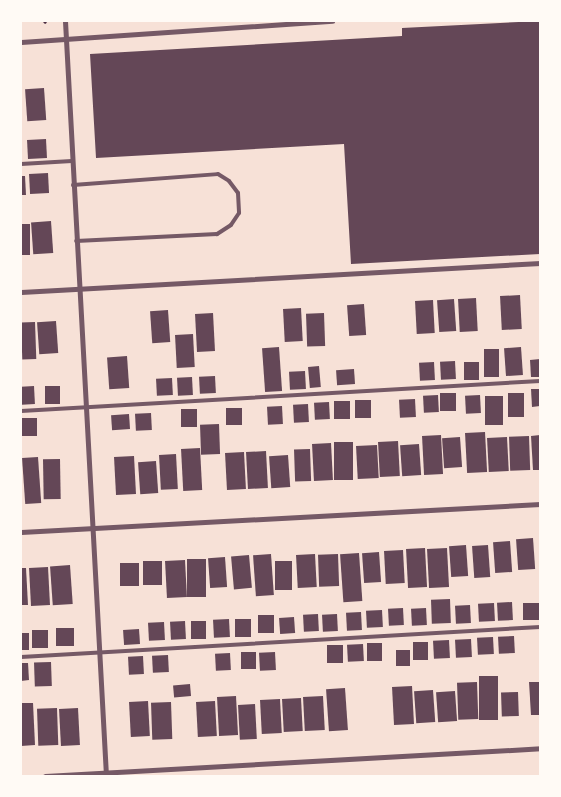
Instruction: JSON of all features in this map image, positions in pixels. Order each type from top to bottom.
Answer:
[{"type":"street","points":[[65,21],[106,774]]},
{"type":"street","points":[[21,42],[332,21]]},
{"type":"street","points":[[21,292],[540,263]]},
{"type":"street","points":[[21,532],[540,504]]},
{"type":"street","points":[[45,776],[540,748]]},
{"type":"lane","points":[[21,164],[72,161]]},
{"type":"lane","points":[[73,185],[218,174],[229,181],[238,193],[238,213],[231,225],[217,234],[76,241]]},
{"type":"lane","points":[[21,411],[540,381]]},
{"type":"lane","points":[[21,656],[540,627]]},
{"type":"building","points":[[540,21],[540,254],[351,264],[344,144],[96,158],[90,54],[402,36],[402,28]]},
{"type":"building","points":[[44,88],[46,120],[27,121],[25,89]]},
{"type":"building","points":[[46,139],[47,158],[28,159],[27,140]]},
{"type":"building","points":[[48,173],[49,193],[30,194],[29,174]]},
{"type":"building","points":[[21,176],[25,176],[26,195],[21,195]]},
{"type":"building","points":[[51,221],[53,253],[33,254],[31,222]]},
{"type":"building","points":[[21,224],[30,224],[30,255],[21,255]]},
{"type":"building","points":[[520,295],[522,329],[502,330],[500,296]]},
{"type":"building","points":[[476,298],[478,331],[460,332],[458,299]]},
{"type":"building","points":[[454,299],[456,331],[439,332],[437,300]]},
{"type":"building","points":[[433,300],[435,333],[417,334],[415,301]]},
{"type":"building","points":[[364,304],[366,335],[349,336],[347,305]]},
{"type":"building","points":[[301,308],[303,341],[285,342],[283,309]]},
{"type":"building","points":[[168,310],[170,342],[152,343],[150,311]]},
{"type":"building","points":[[213,313],[215,351],[197,352],[195,314]]},
{"type":"building","points":[[324,313],[325,346],[307,347],[306,314]]},
{"type":"building","points":[[56,321],[58,353],[39,354],[37,322]]},
{"type":"building","points":[[21,322],[35,322],[36,359],[22,359]]},
{"type":"building","points":[[193,334],[195,367],[177,368],[175,335]]},
{"type":"building","points":[[279,347],[282,391],[265,392],[262,348]]},
{"type":"building","points":[[521,347],[523,375],[506,376],[504,348]]},
{"type":"building","points":[[484,349],[499,349],[499,377],[484,377]]},
{"type":"building","points":[[127,356],[129,388],[109,389],[107,357]]},
{"type":"building","points":[[540,359],[540,377],[531,377],[530,360]]},
{"type":"building","points":[[455,361],[456,379],[441,380],[440,362]]},
{"type":"building","points":[[434,362],[435,380],[420,381],[419,363]]},
{"type":"building","points":[[464,362],[479,362],[479,380],[464,380]]},
{"type":"building","points":[[319,366],[321,387],[310,388],[308,367]]},
{"type":"building","points":[[354,369],[355,384],[337,385],[336,370]]},
{"type":"building","points":[[305,371],[306,389],[290,390],[289,372]]},
{"type":"building","points":[[215,376],[216,393],[200,394],[199,377]]},
{"type":"building","points":[[192,377],[193,395],[178,396],[177,378]]},
{"type":"building","points":[[172,378],[173,395],[157,396],[156,379]]},
{"type":"building","points":[[34,386],[35,404],[22,405],[21,387]]},
{"type":"building","points":[[45,386],[60,386],[60,404],[45,404]]},
{"type":"building","points":[[531,389],[540,389],[540,406],[532,407]]},
{"type":"building","points":[[440,393],[456,393],[456,411],[440,411]]},
{"type":"building","points":[[508,393],[524,393],[524,417],[508,417]]},
{"type":"building","points":[[438,395],[439,412],[424,413],[423,396]]},
{"type":"building","points":[[480,395],[481,413],[466,414],[465,396]]},
{"type":"building","points":[[485,396],[503,396],[503,425],[485,425]]},
{"type":"building","points":[[415,399],[416,417],[400,418],[399,400]]},
{"type":"building","points":[[355,400],[371,400],[371,418],[355,418]]},
{"type":"building","points":[[334,401],[350,401],[350,419],[334,419]]},
{"type":"building","points":[[329,402],[330,419],[315,420],[314,403]]},
{"type":"building","points":[[308,404],[309,422],[294,423],[293,405]]},
{"type":"building","points":[[282,406],[283,424],[268,425],[267,407]]},
{"type":"building","points":[[226,408],[242,408],[242,425],[226,425]]},
{"type":"building","points":[[181,409],[197,409],[197,427],[181,427]]},
{"type":"building","points":[[151,413],[152,430],[136,431],[135,414]]},
{"type":"building","points":[[129,414],[130,429],[112,430],[111,415]]},
{"type":"building","points":[[21,418],[37,418],[37,436],[21,436]]},
{"type":"building","points":[[219,424],[220,454],[201,455],[200,425]]},
{"type":"building","points":[[485,432],[487,472],[467,473],[465,433]]},
{"type":"building","points":[[441,435],[443,474],[424,475],[422,436]]},
{"type":"building","points":[[540,435],[540,470],[533,470],[531,436]]},
{"type":"building","points":[[529,436],[530,470],[510,471],[509,437]]},
{"type":"building","points":[[460,437],[462,467],[444,468],[442,438]]},
{"type":"building","points":[[507,437],[509,471],[489,472],[487,438]]},
{"type":"building","points":[[398,441],[400,476],[380,477],[378,442]]},
{"type":"building","points":[[334,442],[353,442],[353,480],[334,480]]},
{"type":"building","points":[[331,443],[333,480],[314,481],[312,444]]},
{"type":"building","points":[[419,444],[421,475],[402,476],[400,445]]},
{"type":"building","points":[[377,445],[379,478],[358,479],[356,446]]},
{"type":"building","points":[[200,448],[202,490],[183,491],[181,449]]},
{"type":"building","points":[[310,449],[311,481],[295,482],[294,450]]},
{"type":"building","points":[[266,451],[268,488],[248,489],[246,452]]},
{"type":"building","points":[[244,452],[246,489],[227,490],[225,453]]},
{"type":"building","points":[[176,454],[178,489],[161,490],[159,455]]},
{"type":"building","points":[[288,455],[290,487],[271,488],[269,456]]},
{"type":"building","points":[[134,456],[136,494],[116,495],[114,457]]},
{"type":"building","points":[[38,457],[41,503],[25,504],[22,458]]},
{"type":"building","points":[[43,459],[60,459],[61,499],[44,499]]},
{"type":"building","points":[[156,461],[158,493],[140,494],[138,462]]},
{"type":"building","points":[[533,538],[535,569],[518,570],[516,539]]},
{"type":"building","points":[[510,541],[512,572],[495,573],[493,542]]},
{"type":"building","points":[[466,545],[468,576],[451,577],[449,546]]},
{"type":"building","points":[[488,545],[490,577],[474,578],[472,546]]},
{"type":"building","points":[[425,548],[427,587],[408,588],[406,549]]},
{"type":"building","points":[[447,548],[449,587],[429,588],[427,549]]},
{"type":"building","points":[[403,550],[405,583],[386,584],[384,551]]},
{"type":"building","points":[[379,552],[381,582],[364,583],[362,553]]},
{"type":"building","points":[[359,553],[362,601],[343,602],[340,554]]},
{"type":"building","points":[[271,554],[274,595],[256,596],[253,555]]},
{"type":"building","points":[[315,554],[317,587],[298,588],[296,555]]},
{"type":"building","points":[[338,554],[339,586],[319,587],[318,555]]},
{"type":"building","points":[[249,555],[252,588],[234,589],[231,557]]},
{"type":"building","points":[[225,557],[227,587],[210,588],[208,558]]},
{"type":"building","points":[[187,559],[206,559],[206,597],[187,597]]},
{"type":"building","points":[[185,560],[187,597],[167,598],[165,561]]},
{"type":"building","points":[[143,561],[162,561],[162,585],[143,585]]},
{"type":"building","points":[[275,561],[292,561],[292,590],[275,590]]},
{"type":"building","points":[[120,563],[139,563],[139,586],[120,586]]},
{"type":"building","points":[[70,565],[73,604],[53,605],[50,566]]},
{"type":"building","points":[[48,567],[50,605],[31,606],[29,568]]},
{"type":"building","points":[[21,568],[26,568],[28,605],[21,605]]},
{"type":"building","points":[[450,599],[451,623],[432,624],[431,600]]},
{"type":"building","points":[[512,602],[513,620],[498,621],[497,603]]},
{"type":"building","points":[[494,603],[495,621],[479,622],[478,604]]},
{"type":"building","points":[[523,603],[539,603],[539,620],[523,620]]},
{"type":"building","points":[[470,605],[471,623],[456,624],[455,606]]},
{"type":"building","points":[[403,608],[404,625],[389,626],[388,609]]},
{"type":"building","points":[[426,608],[427,625],[412,626],[411,609]]},
{"type":"building","points":[[382,610],[383,627],[367,628],[366,611]]},
{"type":"building","points":[[361,612],[362,630],[347,631],[346,613]]},
{"type":"building","points":[[318,614],[319,631],[304,632],[303,615]]},
{"type":"building","points":[[337,614],[338,631],[323,632],[322,615]]},
{"type":"building","points":[[258,615],[274,615],[274,633],[258,633]]},
{"type":"building","points":[[294,617],[295,633],[280,634],[279,618]]},
{"type":"building","points":[[229,619],[230,637],[214,638],[213,620]]},
{"type":"building","points":[[235,619],[251,619],[251,637],[235,637]]},
{"type":"building","points":[[185,621],[186,639],[171,640],[170,622]]},
{"type":"building","points":[[191,621],[206,621],[206,639],[191,639]]},
{"type":"building","points":[[164,622],[165,640],[149,641],[148,623]]},
{"type":"building","points":[[56,628],[74,628],[74,646],[56,646]]},
{"type":"building","points":[[139,629],[140,644],[124,645],[123,630]]},
{"type":"building","points":[[32,630],[48,630],[48,648],[32,648]]},
{"type":"building","points":[[21,633],[29,633],[29,650],[21,650]]},
{"type":"building","points":[[514,636],[515,653],[499,654],[498,637]]},
{"type":"building","points":[[493,637],[494,654],[478,655],[477,638]]},
{"type":"building","points":[[471,639],[472,657],[456,658],[455,640]]},
{"type":"building","points":[[449,640],[450,658],[434,659],[433,641]]},
{"type":"building","points":[[413,642],[428,642],[428,660],[413,660]]},
{"type":"building","points":[[367,643],[382,643],[382,661],[367,661]]},
{"type":"building","points":[[363,644],[364,661],[348,662],[347,645]]},
{"type":"building","points":[[327,645],[343,645],[343,663],[327,663]]},
{"type":"building","points":[[396,650],[410,650],[410,666],[396,666]]},
{"type":"building","points":[[241,652],[256,652],[256,669],[241,669]]},
{"type":"building","points":[[275,652],[276,670],[260,671],[259,653]]},
{"type":"building","points":[[230,653],[231,670],[216,671],[215,654]]},
{"type":"building","points":[[168,655],[169,672],[153,673],[152,656]]},
{"type":"building","points":[[143,656],[144,674],[129,675],[128,657]]},
{"type":"building","points":[[51,662],[52,686],[35,687],[34,663]]},
{"type":"building","points":[[21,663],[28,663],[29,680],[21,681]]},
{"type":"building","points":[[479,676],[498,676],[498,720],[479,720]]},
{"type":"building","points":[[477,682],[478,719],[458,720],[457,683]]},
{"type":"building","points":[[529,682],[540,682],[540,715],[531,715]]},
{"type":"building","points":[[190,684],[191,696],[174,697],[173,685]]},
{"type":"building","points":[[412,686],[414,724],[394,725],[392,687]]},
{"type":"building","points":[[345,688],[348,730],[329,731],[326,689]]},
{"type":"building","points":[[433,690],[435,722],[416,723],[414,691]]},
{"type":"building","points":[[455,691],[457,721],[438,722],[436,692]]},
{"type":"building","points":[[518,692],[519,716],[502,717],[501,693]]},
{"type":"building","points":[[236,696],[238,735],[219,736],[217,697]]},
{"type":"building","points":[[323,696],[325,730],[305,731],[303,697]]},
{"type":"building","points":[[301,698],[303,731],[284,732],[282,699]]},
{"type":"building","points":[[280,699],[282,733],[262,734],[260,700]]},
{"type":"building","points":[[148,701],[150,736],[131,737],[129,702]]},
{"type":"building","points":[[215,701],[217,736],[198,737],[196,702]]},
{"type":"building","points":[[171,702],[172,739],[152,740],[151,703]]},
{"type":"building","points":[[21,703],[33,703],[35,745],[21,746]]},
{"type":"building","points":[[255,704],[257,739],[240,740],[238,705]]},
{"type":"building","points":[[57,708],[58,745],[38,746],[37,709]]},
{"type":"building","points":[[78,708],[80,745],[61,746],[59,709]]}]
